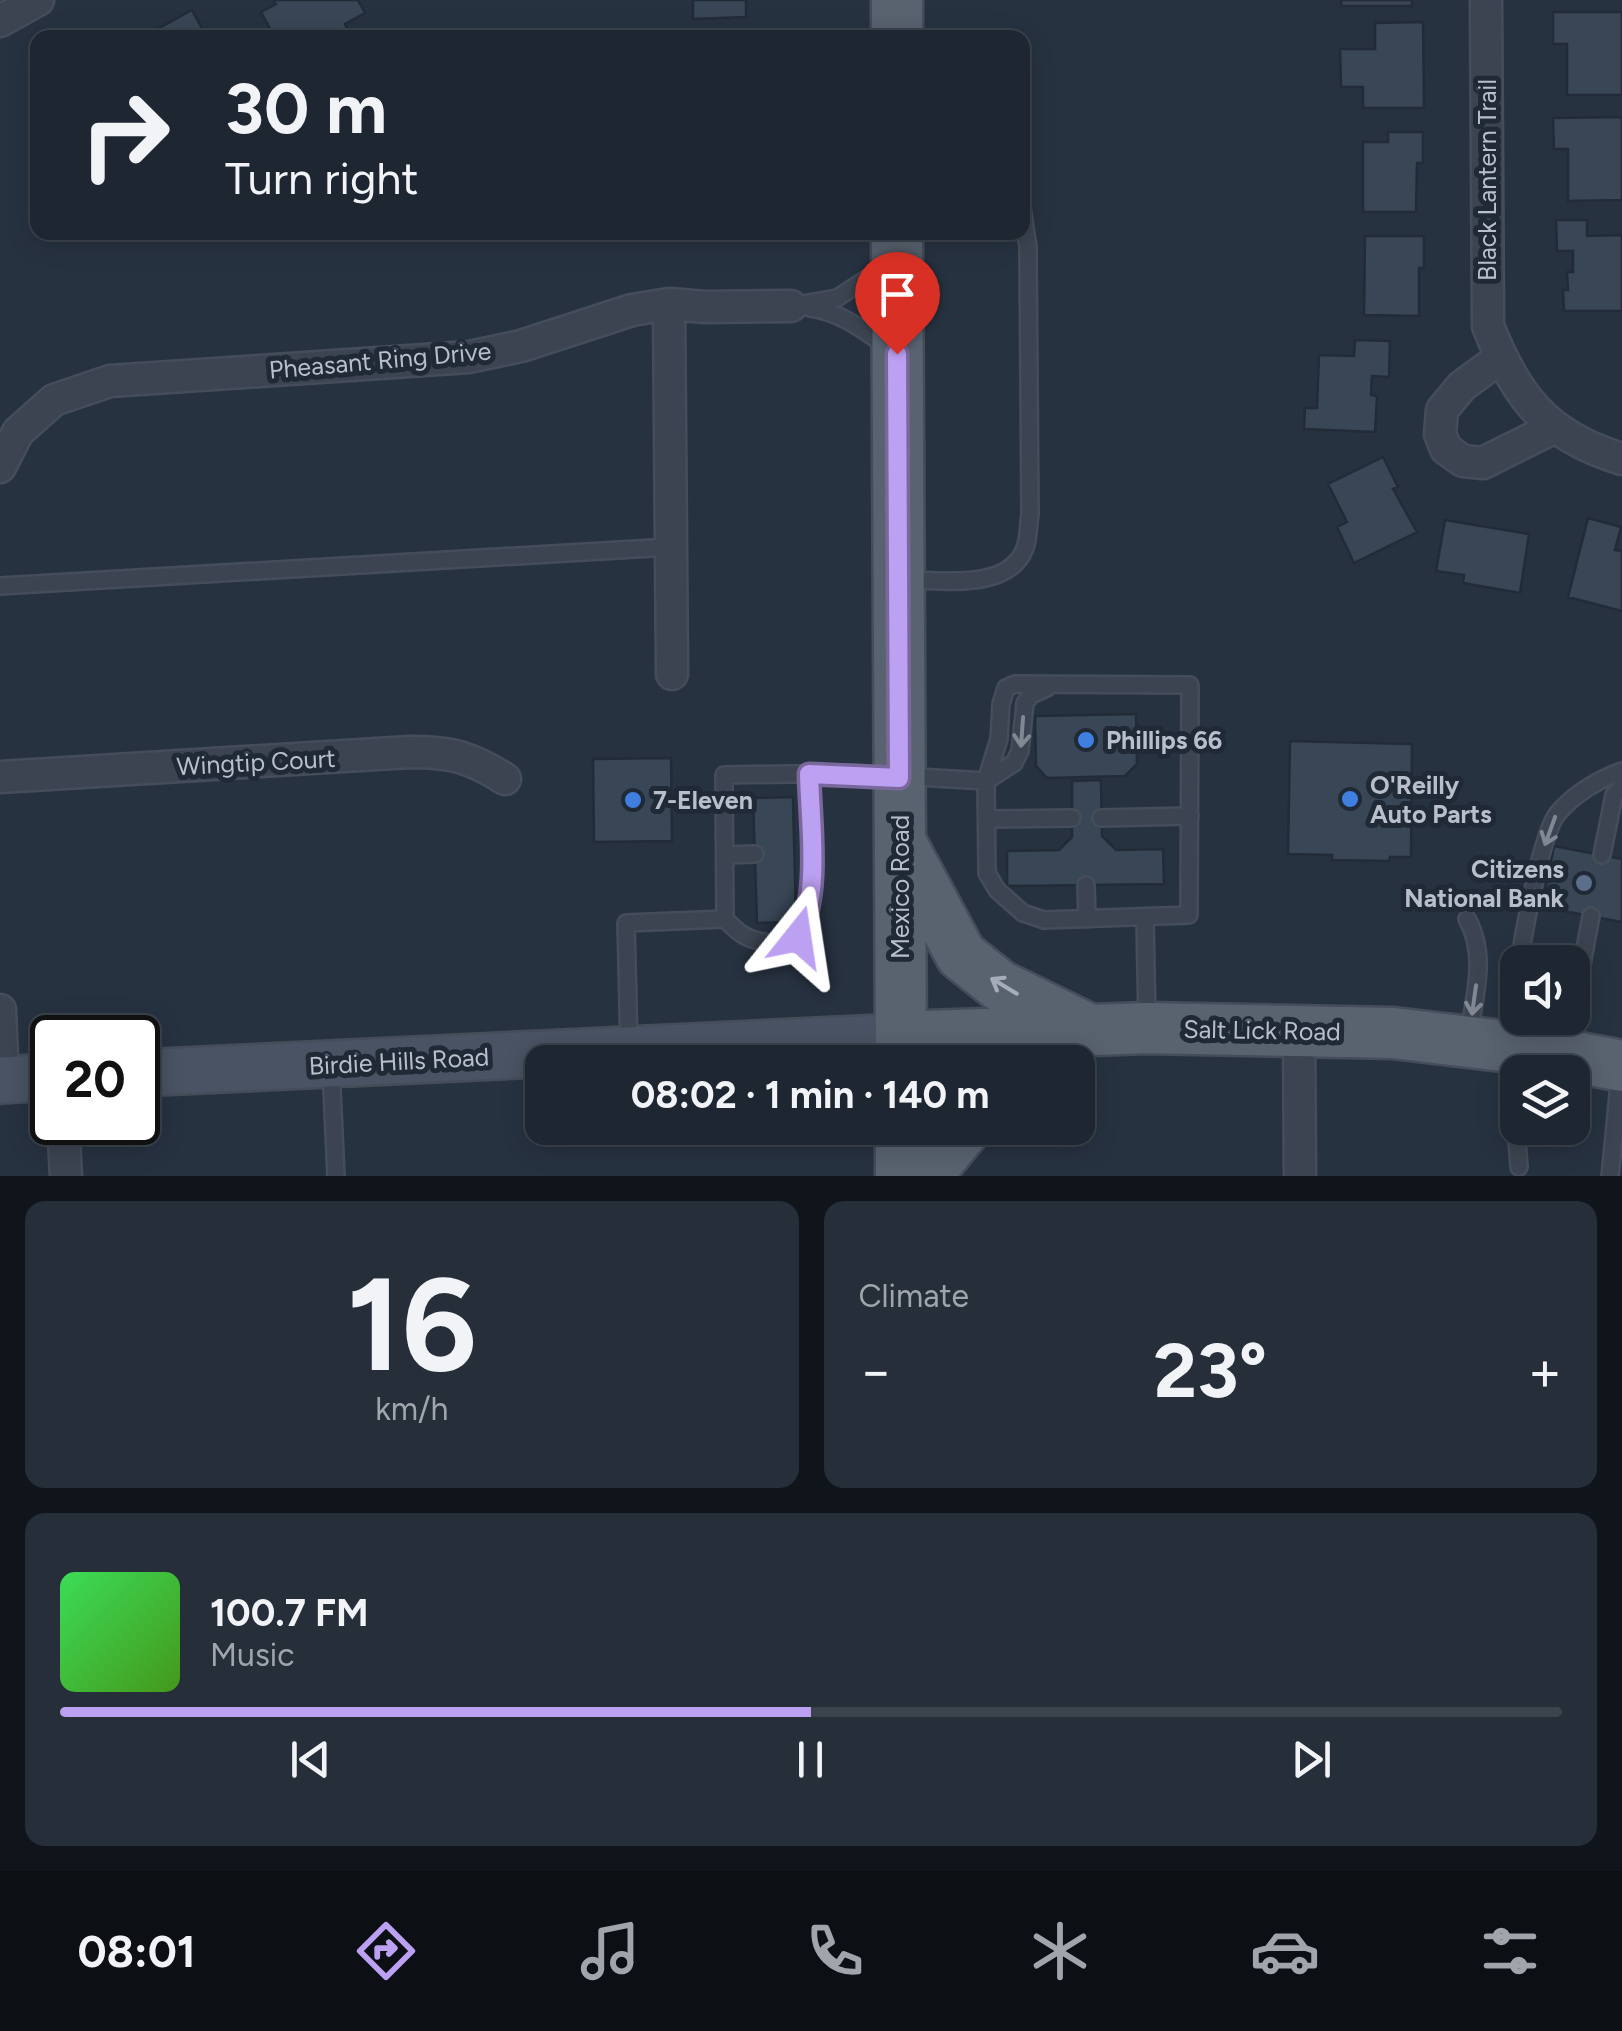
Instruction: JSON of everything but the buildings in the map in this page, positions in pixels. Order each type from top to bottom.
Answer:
[{"type":"main road","points":[[896,0],[897,30]]},
{"type":"main road","name":"Mexico Road","points":[[897,245],[901,1045]]},
{"type":"main road","points":[[899,840],[961,956],[1000,986],[1090,1030]]},
{"type":"main road","name":"Salt Lick Road","points":[[948,1045],[1148,1028],[1394,1032],[1621,1066]]},
{"type":"main road","points":[[1067,1045],[1090,1030]]},
{"type":"main road","name":"Birdie Hills Road","points":[[160,1072],[525,1055]]},
{"type":"main road","points":[[2,1080],[30,1078]]},
{"type":"main road","points":[[901,1145],[902,1176]]},
{"type":"main road","points":[[926,1176],[952,1145]]},
{"type":"street","points":[[0,20],[38,0]]},
{"type":"street","name":"Black Lantern Trail","points":[[1486,0],[1488,326],[1500,358],[1534,410],[1570,439],[1622,458]]},
{"type":"street","points":[[669,304],[672,674]]},
{"type":"street","name":"Pheasant Ring Drive","points":[[0,466],[18,432],[54,400],[110,381],[470,357],[520,346],[632,310],[669,304],[791,306]]},
{"type":"street","points":[[1500,358],[1462,386],[1442,410],[1440,434],[1446,450],[1463,462],[1483,463],[1555,427]]},
{"type":"street","name":"Wingtip Court","points":[[0,777],[446,752],[474,760],[505,779]]},
{"type":"street","points":[[0,1010],[2,1080]]},
{"type":"street","points":[[1300,1030],[1300,1176]]},
{"type":"street","points":[[65,1145],[66,1176]]},
{"type":"lane","points":[[898,580],[993,577],[1010,568],[1025,550],[1030,516],[1027,240]]},
{"type":"lane","points":[[791,306],[837,298],[856,288],[897,245]]},
{"type":"lane","points":[[791,306],[836,314],[897,354]]},
{"type":"lane","points":[[0,586],[670,547]]},
{"type":"lane","points":[[1015,684],[1055,684],[1190,685],[1189,915],[1044,920],[1023,912],[997,890],[988,873],[986,781],[999,739],[1001,704],[1006,688],[1015,684]]},
{"type":"lane","points":[[809,774],[802,853],[806,923],[798,937],[785,944],[742,938],[726,920],[724,775],[809,774],[986,781],[1014,763],[1020,751],[1025,703],[1031,695],[1055,684]]},
{"type":"lane","points":[[1523,945],[1545,842],[1555,816],[1576,796],[1606,776],[1622,771]]},
{"type":"lane","points":[[1602,855],[1614,795],[1622,786]]},
{"type":"lane","points":[[1101,818],[1190,816]]},
{"type":"lane","points":[[987,819],[1072,818]]},
{"type":"lane","points":[[725,855],[755,854]]},
{"type":"lane","points":[[1086,885],[1087,919]]},
{"type":"lane","points":[[1586,945],[1591,916]]},
{"type":"lane","points":[[1145,917],[1148,1028]]},
{"type":"lane","points":[[1467,919],[1477,937],[1489,1045],[1519,1167]]},
{"type":"lane","points":[[629,1045],[626,923],[726,920]]},
{"type":"lane","points":[[1489,1045],[1500,1021]]},
{"type":"lane","points":[[331,1064],[336,1176]]},
{"type":"lane","points":[[1610,1176],[1621,1066]]},
{"type":"place","name":"Phillips 66","points":[[1086,740]]},
{"type":"place","name":"O'Reilly Auto Parts","points":[[1350,799]]},
{"type":"place","name":"7-Eleven","points":[[633,800]]},
{"type":"place","name":"Citizens National Bank","points":[[1584,883]]},
{"type":"route","points":[[798,937],[806,923],[811,889],[809,774],[899,778],[897,354]]}]
